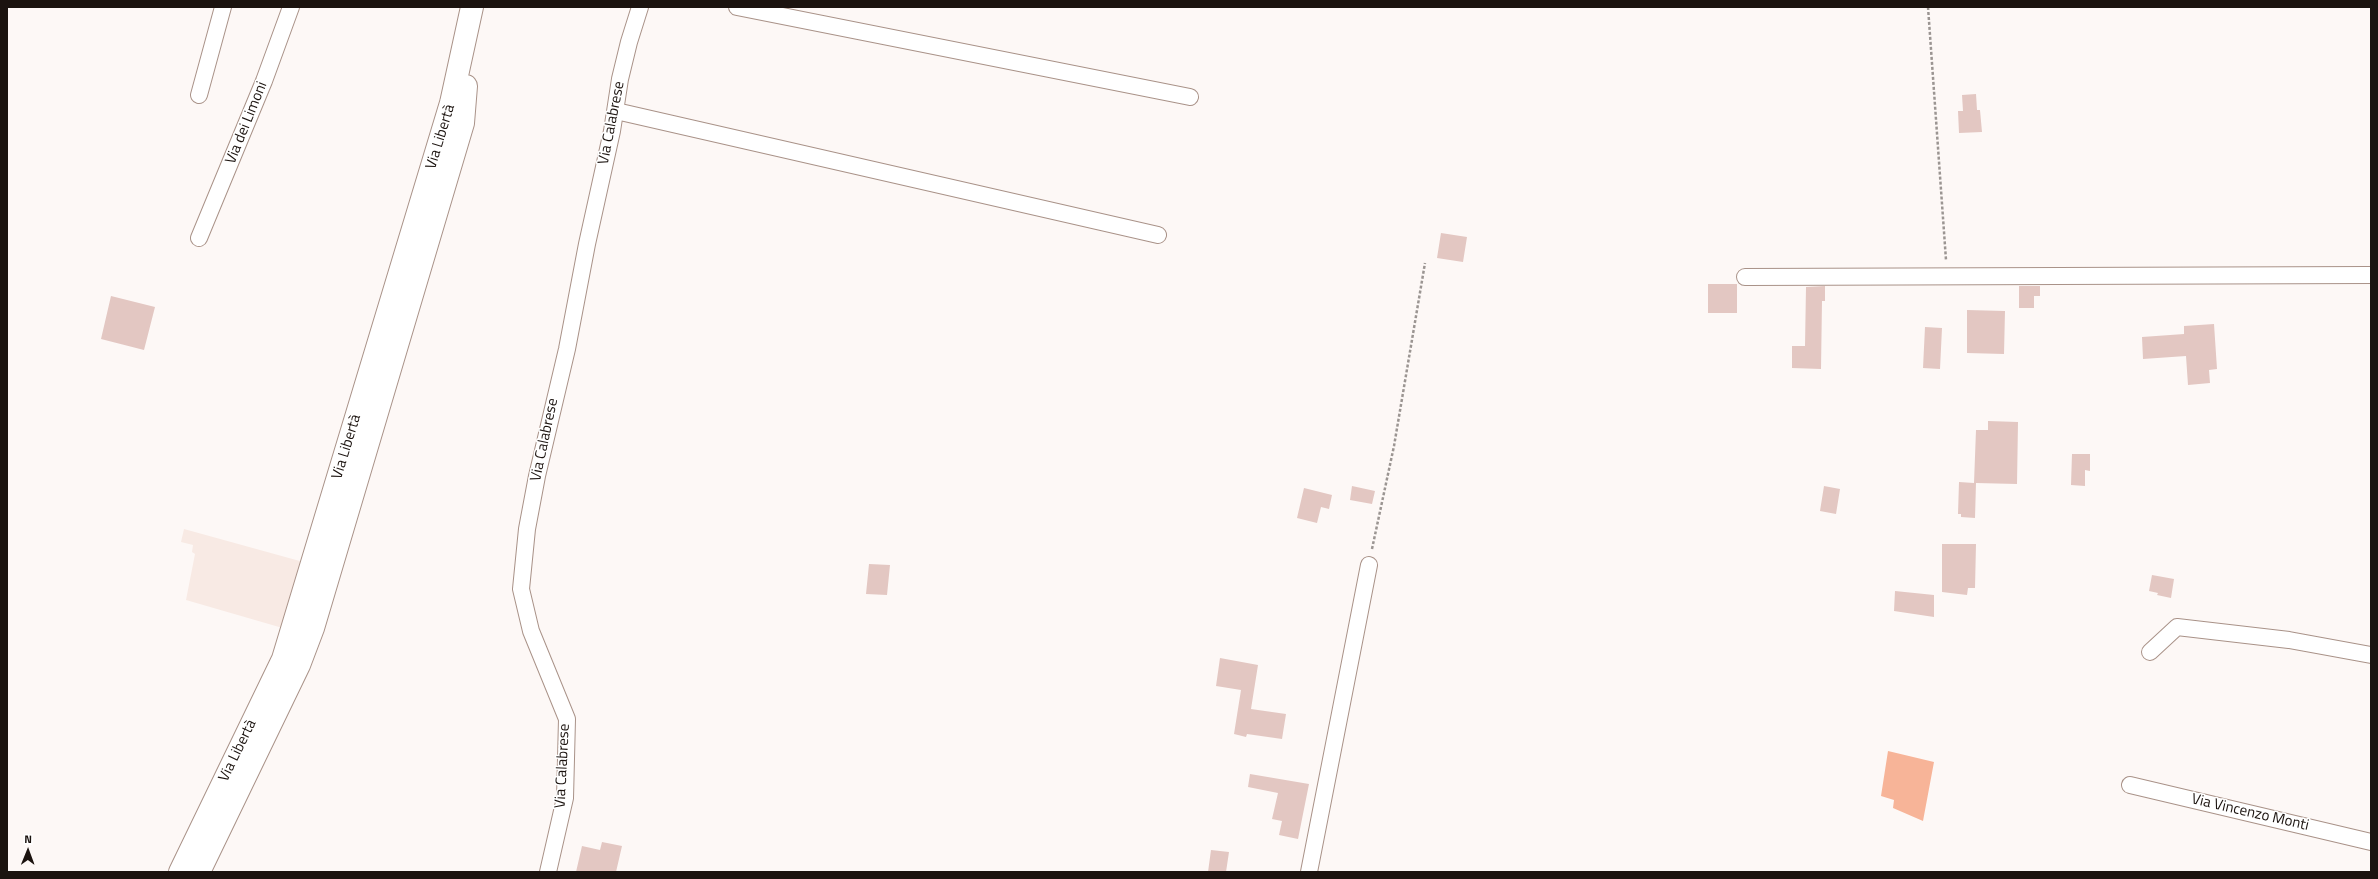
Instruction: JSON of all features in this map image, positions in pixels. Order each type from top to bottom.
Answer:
[{"type":"street","points":[[199,96],[223,7]]},
{"type":"street","name":"Via dei Limoni","points":[[199,238],[264,81],[290,7]]},
{"type":"street","name":"Via Libertà","points":[[199,872],[299,665],[304,625],[408,272],[463,123],[472,7]]},
{"type":"street","name":"Via Calabrese","points":[[548,872],[565,798],[567,719],[531,631],[521,589],[527,529],[537,476],[567,350],[629,42],[640,7]]},
{"type":"street","points":[[737,7],[1190,97]]},
{"type":"street","points":[[616,110],[1158,235]]},
{"type":"street","points":[[1745,277],[2205,277],[2371,275]]},
{"type":"street","points":[[1309,872],[1369,565]]},
{"type":"street","name":"Via Libertà","points":[[180,872],[283,659],[304,625]]},
{"type":"street","points":[[2150,652],[2177,627],[2289,640],[2371,655]]},
{"type":"street","name":"Via Vincenzo Monti","points":[[2130,785],[2371,842]]},
{"type":"path","points":[[1928,7],[1948,276]]},
{"type":"path","points":[[1369,565],[1394,446],[1425,263]]},
{"type":"shaded area","points":[[184,529],[307,563],[286,629],[186,600],[195,554],[192,552],[193,545],[181,542]]},
{"type":"shaded area","points":[[1888,751],[1934,762],[1923,821],[1893,808],[1894,800],[1881,796]]},
{"type":"building","points":[[1976,94],[1977,110],[1980,110],[1982,132],[1959,133],[1958,111],[1963,111],[1962,95]]},
{"type":"building","points":[[1441,233],[1467,237],[1463,262],[1437,258]]},
{"type":"building","points":[[1708,284],[1737,284],[1737,313],[1708,313]]},
{"type":"building","points":[[1825,286],[1825,301],[1822,301],[1821,369],[1792,368],[1792,346],[1805,346],[1806,287]]},
{"type":"building","points":[[2019,286],[2040,286],[2040,296],[2034,296],[2034,308],[2019,308]]},
{"type":"building","points":[[111,296],[155,307],[144,350],[101,339]]},
{"type":"building","points":[[1967,310],[2005,311],[2004,354],[1967,353]]},
{"type":"building","points":[[2214,324],[2217,369],[2209,370],[2210,383],[2188,385],[2186,356],[2143,359],[2142,337],[2184,334],[2184,326]]},
{"type":"building","points":[[1925,327],[1942,328],[1940,369],[1923,368]]},
{"type":"building","points":[[1988,421],[2018,422],[2017,484],[1976,483],[1975,518],[1961,517],[1961,514],[1958,514],[1959,482],[1974,483],[1976,430],[1988,430]]},
{"type":"building","points":[[2072,454],[2090,454],[2090,471],[2085,470],[2085,486],[2071,485]]},
{"type":"building","points":[[1352,486],[1375,491],[1372,504],[1350,500]]},
{"type":"building","points":[[1824,486],[1840,489],[1836,514],[1820,511]]},
{"type":"building","points":[[1304,488],[1332,495],[1329,509],[1321,507],[1317,523],[1297,518]]},
{"type":"building","points":[[1942,544],[1976,544],[1975,588],[1968,588],[1967,595],[1942,592]]},
{"type":"building","points":[[869,564],[890,565],[887,595],[866,594]]},
{"type":"building","points":[[2152,575],[2174,579],[2171,598],[2157,595],[2158,593],[2149,591]]},
{"type":"building","points":[[1895,591],[1934,595],[1934,617],[1894,611]]},
{"type":"building","points":[[1220,658],[1258,665],[1251,709],[1286,714],[1282,739],[1247,734],[1246,737],[1234,734],[1241,690],[1216,686]]},
{"type":"building","points":[[1250,774],[1309,784],[1298,839],[1279,835],[1282,821],[1272,819],[1278,793],[1248,787]]},
{"type":"building","points":[[602,842],[622,846],[616,872],[576,872],[582,846],[600,850]]},
{"type":"building","points":[[1211,850],[1229,852],[1226,872],[1208,872]]}]
